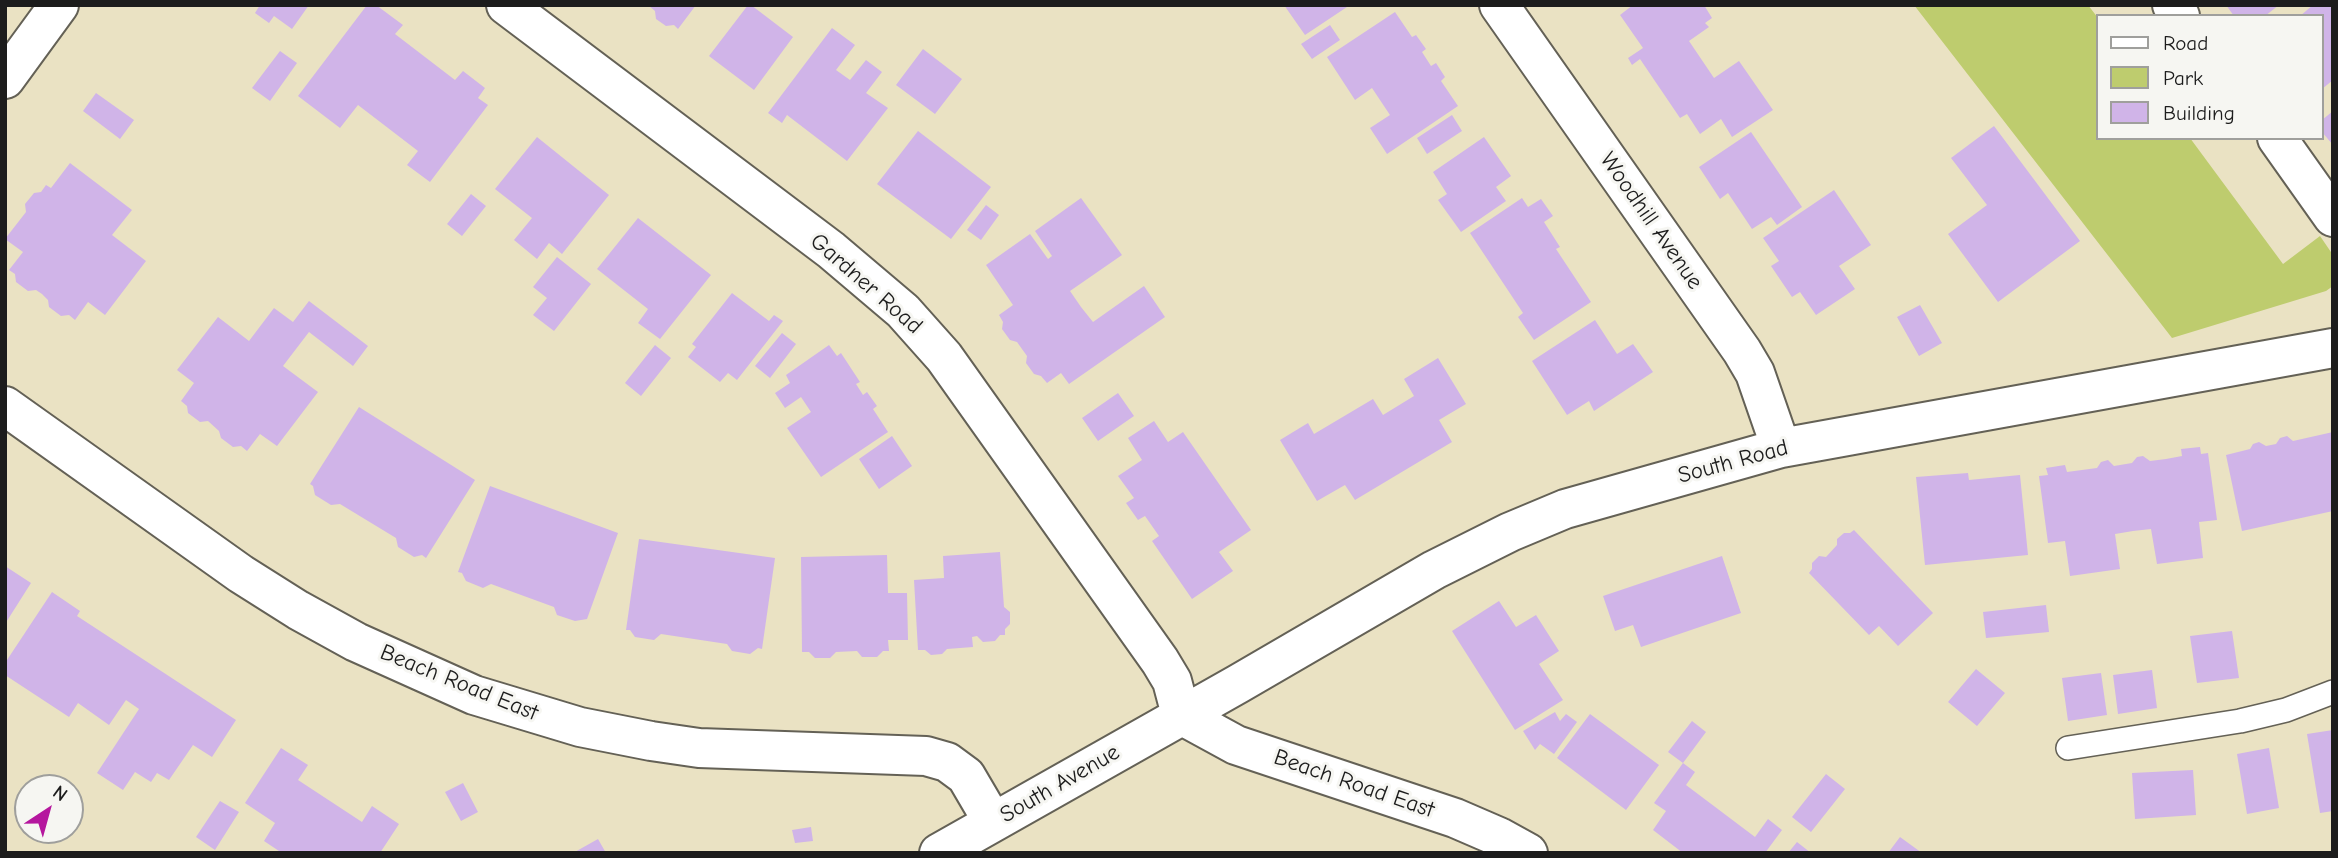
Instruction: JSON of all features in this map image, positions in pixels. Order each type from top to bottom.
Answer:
[{"type":"street","points":[[5,79],[59,5]]},
{"type":"street","name":"Gardner Road","points":[[506,5],[831,250],[910,318],[944,357],[1160,661],[1172,681],[1181,715]]},
{"type":"street","name":"Woodhill Avenue","points":[[1499,5],[1742,351],[1755,373],[1781,448]]},
{"type":"street","points":[[2278,140],[2333,217]]},
{"type":"street","name":"South Road","points":[[1181,715],[1434,570],[1510,532],[1565,509],[1781,448],[2333,348]]},
{"type":"street","name":"Beach Road East","points":[[5,406],[240,574],[275,596],[356,642],[474,695],[580,727],[699,748],[926,755],[947,762],[966,776],[993,822]]},
{"type":"street","name":"South Avenue","points":[[939,853],[1181,715]]},
{"type":"street","name":"Beach Road East","points":[[1181,715],[1236,745],[1455,818],[1528,853]]},
{"type":"lane","points":[[2068,748],[2240,721],[2286,710],[2333,692]]},
{"type":"green space","points":[[1914,5],[2088,5],[2096,15],[2096,140],[2191,140],[2283,264],[2320,236],[2333,255],[2333,286],[2326,291],[2172,338]]},
{"type":"building","points":[[260,5],[309,5],[292,29],[274,16],[269,23],[255,13]]},
{"type":"building","points":[[367,5],[376,5],[403,25],[395,34],[455,80],[463,71],[485,88],[478,98],[488,105],[430,182],[407,165],[418,151],[358,105],[340,128],[298,96]]},
{"type":"building","points":[[648,5],[696,5],[678,29],[674,25],[666,26],[656,19],[655,11]]},
{"type":"building","points":[[748,5],[793,37],[754,90],[709,56]]},
{"type":"building","points":[[1284,5],[1350,5],[1305,35]]},
{"type":"building","points":[[1633,5],[1704,5],[1712,18],[1705,23],[1709,27],[1689,41],[1714,78],[1739,61],[1773,110],[1732,137],[1721,119],[1700,134],[1687,114],[1680,118],[1640,59],[1632,65],[1628,58],[1643,48],[1620,15]]},
{"type":"building","points":[[2226,5],[2279,5],[2268,14],[2233,14]]},
{"type":"building","points":[[2313,5],[2333,5],[2333,80],[2324,87],[2324,14],[2302,14]]},
{"type":"building","points":[[1395,12],[1412,37],[1416,35],[1426,49],[1422,52],[1431,66],[1436,63],[1445,77],[1441,81],[1458,106],[1387,154],[1370,128],[1390,115],[1372,88],[1355,100],[1327,57]]},
{"type":"building","points":[[1330,25],[1340,40],[1312,59],[1301,44]]},
{"type":"building","points":[[832,28],[855,45],[836,70],[850,80],[866,60],[882,72],[866,93],[888,108],[847,161],[787,115],[782,123],[768,113]]},
{"type":"building","points":[[923,49],[962,79],[935,114],[896,85]]},
{"type":"building","points":[[280,51],[297,63],[270,101],[252,88]]},
{"type":"building","points":[[96,93],[134,120],[120,139],[83,111]]},
{"type":"building","points":[[2333,111],[2333,145],[2324,134],[2324,118]]},
{"type":"building","points":[[1452,115],[1462,131],[1427,154],[1417,138]]},
{"type":"building","points":[[1994,126],[2080,241],[1998,302],[1948,234],[1987,205],[1951,158]]},
{"type":"building","points":[[918,131],[991,187],[951,239],[877,184]]},
{"type":"building","points":[[1751,132],[1802,207],[1777,225],[1771,217],[1752,229],[1728,193],[1720,199],[1699,167]]},
{"type":"building","points":[[537,137],[609,195],[562,254],[549,243],[537,259],[514,240],[532,218],[495,189]]},
{"type":"building","points":[[1484,137],[1511,176],[1496,187],[1506,201],[1461,232],[1438,200],[1447,194],[1433,172]]},
{"type":"building","points":[[70,163],[132,210],[112,235],[146,261],[105,315],[88,302],[75,320],[69,315],[61,316],[49,307],[48,300],[42,294],[36,290],[28,291],[16,282],[15,274],[9,270],[23,252],[5,239],[26,212],[25,204],[34,193],[41,192],[46,185],[51,188]]},
{"type":"building","points":[[1834,190],[1871,245],[1839,266],[1855,289],[1816,315],[1800,292],[1792,297],[1771,266],[1779,261],[1763,238]]},
{"type":"building","points":[[471,194],[486,206],[462,236],[447,224]]},
{"type":"building","points":[[1081,198],[1122,255],[1070,291],[1081,307],[1093,322],[1144,286],[1165,317],[1069,384],[1061,373],[1047,383],[1041,376],[1034,374],[1026,363],[1027,356],[1017,342],[1010,340],[1002,329],[1003,322],[999,315],[1013,305],[986,265],[1030,234],[1048,259],[1052,256],[1035,231]]},
{"type":"building","points":[[1522,198],[1528,207],[1541,199],[1553,216],[1544,222],[1560,247],[1556,249],[1591,302],[1534,340],[1518,317],[1523,313],[1470,233]]},
{"type":"building","points":[[986,205],[999,215],[981,240],[967,230]]},
{"type":"building","points":[[638,218],[711,275],[660,339],[638,323],[648,309],[597,269]]},
{"type":"building","points":[[557,257],[591,284],[554,331],[533,315],[547,298],[533,287]]},
{"type":"building","points":[[732,293],[769,321],[774,315],[783,321],[737,380],[728,373],[720,382],[688,357],[696,347],[692,344]]},
{"type":"building","points":[[309,301],[368,346],[353,366],[309,332],[283,366],[318,392],[277,446],[260,434],[247,451],[241,446],[233,447],[221,438],[219,431],[208,421],[200,422],[188,413],[187,406],[181,401],[194,383],[177,370],[218,317],[249,341],[274,308],[293,322]]},
{"type":"building","points":[[1920,305],[1942,343],[1919,356],[1897,317]]},
{"type":"building","points":[[1595,320],[1617,354],[1633,344],[1653,372],[1594,411],[1589,401],[1567,415],[1532,361]]},
{"type":"building","points":[[782,333],[796,344],[770,378],[755,366]]},
{"type":"building","points":[[655,345],[671,358],[641,396],[625,383]]},
{"type":"building","points":[[829,345],[837,356],[841,353],[860,382],[856,384],[863,395],[867,392],[877,406],[873,409],[888,432],[821,477],[787,428],[811,412],[801,397],[785,408],[775,393],[790,383],[786,375]]},
{"type":"building","points":[[1438,358],[1466,404],[1439,420],[1452,442],[1355,500],[1345,485],[1317,501],[1280,440],[1308,423],[1314,434],[1373,399],[1383,415],[1414,396],[1404,379]]},
{"type":"building","points":[[1118,393],[1134,416],[1098,441],[1082,418]]},
{"type":"building","points":[[359,407],[475,480],[426,558],[422,555],[414,557],[398,547],[396,538],[340,504],[331,505],[315,495],[310,484]]},
{"type":"building","points":[[1154,421],[1168,442],[1183,432],[1251,530],[1219,552],[1233,571],[1192,599],[1152,541],[1159,536],[1145,516],[1138,520],[1126,503],[1134,498],[1118,476],[1142,460],[1128,438]]},
{"type":"building","points":[[2333,432],[2333,511],[2242,531],[2226,455],[2250,449],[2253,444],[2259,442],[2266,446],[2276,444],[2280,438],[2287,436],[2293,441]]},
{"type":"building","points":[[892,436],[912,466],[879,489],[859,459]]},
{"type":"building","points":[[2200,447],[2201,454],[2208,453],[2217,520],[2199,522],[2203,558],[2157,564],[2151,529],[2133,531],[2115,534],[2120,569],[2070,576],[2065,541],[2048,543],[2039,476],[2048,475],[2046,468],[2065,465],[2067,472],[2097,468],[2101,462],[2108,460],[2114,466],[2132,463],[2137,457],[2143,456],[2150,461],[2166,459],[2182,456],[2181,449]]},
{"type":"building","points":[[1968,473],[1969,480],[2020,475],[2028,555],[1925,565],[1916,477]]},
{"type":"building","points":[[490,486],[618,533],[587,619],[575,621],[557,615],[554,607],[491,584],[483,588],[466,581],[462,573],[458,572]]},
{"type":"building","points":[[1854,530],[1933,613],[1898,646],[1879,626],[1869,635],[1809,573],[1812,563],[1819,556],[1826,557],[1837,545],[1837,539]]},
{"type":"building","points":[[639,539],[775,558],[762,649],[758,648],[750,654],[732,651],[727,644],[661,634],[654,640],[635,637],[630,630],[626,630]]},
{"type":"building","points":[[1000,552],[1004,607],[1010,612],[1010,624],[1005,629],[1005,635],[1000,635],[995,641],[983,642],[977,636],[972,637],[973,647],[947,649],[942,654],[931,655],[925,650],[918,650],[914,580],[944,578],[943,556]]},
{"type":"building","points":[[887,555],[888,593],[907,593],[908,640],[888,640],[889,651],[883,651],[877,657],[862,657],[857,651],[836,652],[830,658],[815,658],[809,652],[802,652],[801,557]]},
{"type":"building","points":[[1722,556],[1741,613],[1641,647],[1633,625],[1615,631],[1603,596]]},
{"type":"building","points":[[5,566],[31,583],[5,624]]},
{"type":"building","points":[[52,592],[80,611],[77,616],[236,720],[212,757],[193,745],[169,780],[157,773],[151,782],[135,772],[123,790],[97,773],[139,709],[126,700],[109,725],[78,703],[69,717],[5,675],[5,663]]},
{"type":"building","points":[[1499,601],[1516,627],[1536,615],[1559,651],[1539,664],[1563,700],[1515,730],[1452,631]]},
{"type":"building","points":[[2046,605],[2049,632],[1986,638],[1983,612]]},
{"type":"building","points":[[2232,631],[2239,678],[2197,683],[2190,636]]},
{"type":"building","points":[[1976,669],[2005,693],[1977,726],[1948,702]]},
{"type":"building","points":[[2152,670],[2157,708],[2118,714],[2113,675]]},
{"type":"building","points":[[2101,673],[2107,715],[2068,721],[2062,678]]},
{"type":"building","points":[[1555,712],[1560,721],[1566,714],[1577,722],[1554,754],[1540,744],[1535,750],[1523,731]]},
{"type":"building","points":[[1590,714],[1659,765],[1626,810],[1557,758]]},
{"type":"building","points":[[1692,721],[1706,732],[1683,763],[1668,752]]},
{"type":"building","points":[[2333,730],[2333,811],[2320,813],[2307,734]]},
{"type":"building","points":[[281,748],[308,765],[298,780],[362,822],[372,806],[399,824],[380,853],[282,853],[264,841],[275,823],[245,803]]},
{"type":"building","points":[[2269,748],[2279,808],[2247,814],[2237,754]]},
{"type":"building","points":[[1683,763],[1695,772],[1686,785],[1755,837],[1768,819],[1782,830],[1765,853],[1683,853],[1653,830],[1666,811],[1654,803]]},
{"type":"building","points":[[2193,770],[2196,815],[2135,819],[2132,773]]},
{"type":"building","points":[[1826,774],[1845,789],[1811,832],[1792,817]]},
{"type":"building","points":[[463,783],[478,812],[461,821],[445,792]]},
{"type":"building","points":[[220,801],[239,812],[215,850],[196,837]]},
{"type":"building","points":[[811,827],[813,841],[795,843],[792,830]]},
{"type":"building","points":[[1900,837],[1922,853],[1888,853]]},
{"type":"building","points":[[598,839],[606,853],[573,853]]},
{"type":"building","points":[[1797,842],[1811,853],[1788,853]]}]
